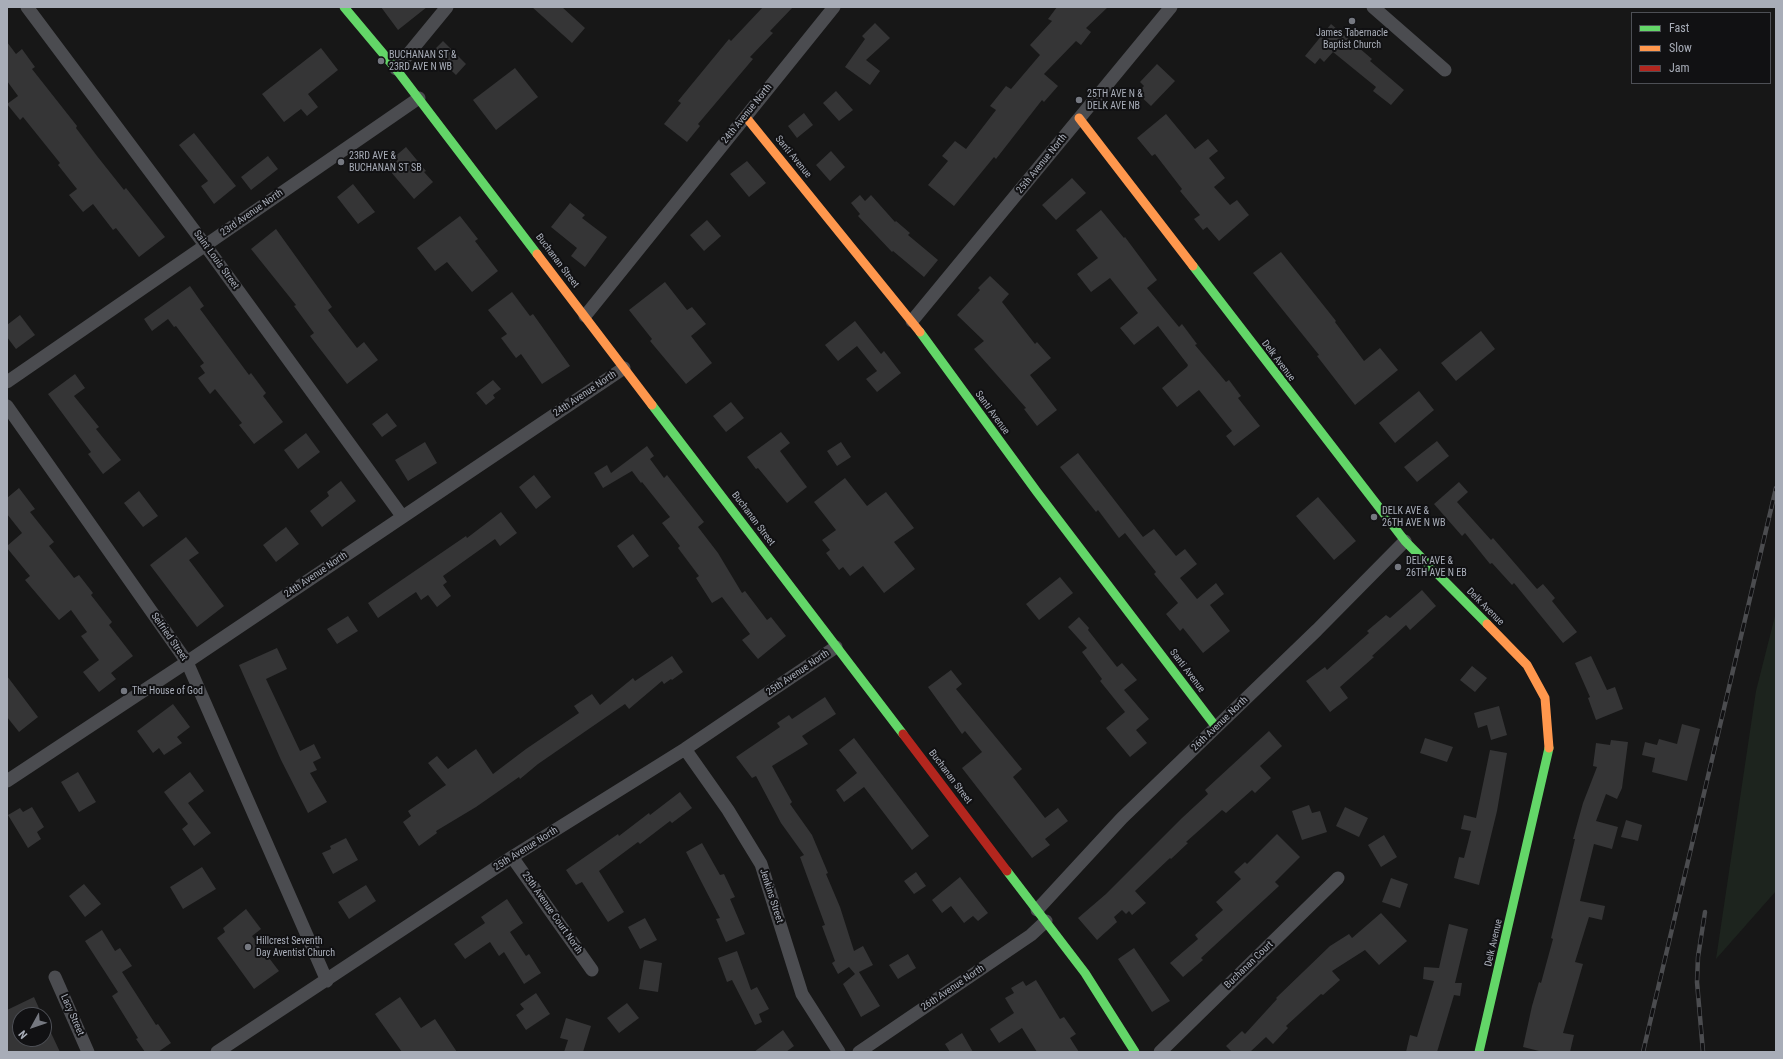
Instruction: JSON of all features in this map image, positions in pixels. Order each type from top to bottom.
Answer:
[{"type":"street","name":"Saint Louis Street","points":[[27,7],[205,245],[402,516]]},
{"type":"street","name":"Buchanan Street","points":[[344,7],[419,98],[1085,973],[1135,1052]]},
{"type":"street","points":[[396,69],[447,7]]},
{"type":"street","name":"24th Avenue North","points":[[585,316],[834,7]]},
{"type":"street","name":"25th Avenue North","points":[[912,322],[1171,7]]},
{"type":"street","points":[[1373,7],[1445,70]]},
{"type":"street","name":"23rd Avenue North","points":[[7,382],[419,98]]},
{"type":"street","name":"Santi Avenue","points":[[745,116],[912,322],[1037,492],[1216,727]]},
{"type":"street","name":"Delk Avenue","points":[[1079,118],[1405,541],[1527,665],[1545,698],[1549,753],[1479,1052]]},
{"type":"street","name":"24th Avenue North","points":[[7,781],[187,662],[624,368]]},
{"type":"street","name":"Seifried Street","points":[[7,406],[187,662],[327,980]]},
{"type":"street","name":"26th Avenue North","points":[[1037,910],[1122,818],[1317,630],[1405,541]]},
{"type":"street","name":"25th Avenue North","points":[[217,1052],[512,857],[686,749],[836,647]]},
{"type":"street","name":"Jenkins Street","points":[[686,749],[728,810],[761,864],[802,994],[839,1052]]},
{"type":"street","name":"25th Avenue Court North","points":[[512,857],[592,970]]},
{"type":"street","name":"Buchanan Court","points":[[1160,1052],[1338,878]]},
{"type":"street","name":"26th Avenue North","points":[[859,1052],[1030,935],[1046,922]]},
{"type":"street","name":"Lacy Street","points":[[55,977],[88,1052]]},
{"type":"shaded area","points":[[1776,612],[1776,891],[1716,959],[1756,691]]},
{"type":"building","points":[[381,7],[427,7],[398,30]]},
{"type":"building","points":[[532,7],[562,7],[585,28],[572,43]]},
{"type":"building","points":[[763,7],[793,7],[770,31],[773,33],[750,57],[753,59],[698,124],[700,126],[687,142],[664,124],[681,103],[678,101],[729,39],[731,41]]},
{"type":"building","points":[[1057,7],[1108,7],[1086,28],[1091,32],[1081,45],[1076,41],[1044,74],[1058,86],[1044,102],[1042,100],[996,159],[994,157],[954,206],[928,185],[948,161],[942,156],[955,141],[966,149],[996,110],[990,106],[1006,86],[1011,89],[1040,55],[1030,45],[1052,21],[1048,19]]},
{"type":"building","points":[[875,23],[890,38],[866,60],[880,71],[870,85],[845,67],[865,39],[862,36]]},
{"type":"building","points":[[1331,24],[1372,59],[1370,61],[1404,90],[1391,105],[1373,91],[1376,87],[1333,52],[1324,62],[1320,58],[1315,64],[1305,56]]},
{"type":"building","points":[[443,41],[466,64],[456,75],[432,52]]},
{"type":"building","points":[[7,42],[16,54],[22,49],[35,67],[32,69],[77,126],[76,128],[97,156],[124,190],[126,188],[165,237],[139,257],[116,228],[113,230],[93,204],[83,212],[69,195],[77,189],[58,165],[60,163],[23,117],[20,120],[7,104],[18,96],[7,81]]},
{"type":"building","points":[[321,48],[338,70],[308,94],[318,107],[307,116],[301,109],[284,122],[262,94]]},
{"type":"building","points":[[1157,64],[1175,81],[1151,106],[1137,93],[1144,86],[1140,82]]},
{"type":"building","points":[[515,68],[538,97],[496,130],[473,100]]},
{"type":"building","points":[[836,91],[853,110],[839,121],[823,103]]},
{"type":"building","points":[[804,113],[813,125],[797,138],[788,126]]},
{"type":"building","points":[[1166,114],[1195,149],[1208,139],[1218,151],[1209,158],[1225,178],[1214,187],[1230,205],[1237,200],[1249,215],[1219,241],[1207,227],[1203,230],[1194,219],[1200,215],[1180,191],[1182,189],[1155,154],[1152,156],[1137,138]]},
{"type":"building","points":[[194,133],[236,186],[214,204],[201,186],[208,181],[179,145]]},
{"type":"building","points":[[406,147],[433,182],[414,199],[385,165]]},
{"type":"building","points":[[831,151],[845,167],[830,181],[816,165]]},
{"type":"building","points":[[268,156],[278,169],[251,190],[241,177]]},
{"type":"building","points":[[747,161],[766,183],[749,197],[730,174]]},
{"type":"building","points":[[1072,178],[1086,193],[1056,220],[1042,205]]},
{"type":"building","points":[[353,184],[375,212],[358,224],[337,197]]},
{"type":"building","points":[[860,195],[865,201],[871,195],[895,222],[896,221],[910,233],[908,235],[938,260],[924,277],[893,251],[892,252],[858,216],[860,214],[851,203]]},
{"type":"building","points":[[570,203],[585,215],[582,218],[607,237],[585,267],[571,256],[577,248],[551,227]]},
{"type":"building","points":[[1101,210],[1124,238],[1125,237],[1157,280],[1147,288],[1179,327],[1182,324],[1197,344],[1195,345],[1226,382],[1229,380],[1241,396],[1238,398],[1260,426],[1234,446],[1226,436],[1232,431],[1199,390],[1177,407],[1162,388],[1188,365],[1158,326],[1134,345],[1120,328],[1138,313],[1110,278],[1091,292],[1077,274],[1098,258],[1076,230]]},
{"type":"building","points":[[460,216],[478,239],[475,241],[498,271],[472,292],[447,262],[435,271],[417,248]]},
{"type":"building","points":[[707,220],[721,236],[704,251],[690,235]]},
{"type":"building","points":[[276,229],[332,307],[328,310],[357,348],[364,342],[378,360],[347,384],[310,336],[314,333],[294,306],[296,305],[251,249]]},
{"type":"building","points":[[1281,252],[1336,321],[1335,322],[1364,361],[1380,348],[1398,370],[1355,405],[1317,356],[1319,355],[1253,273]]},
{"type":"building","points":[[990,276],[1009,294],[1002,302],[1035,344],[1037,342],[1051,358],[1030,375],[1057,410],[1037,426],[1024,409],[1026,408],[974,349],[984,341],[957,315],[980,290],[978,288]]},
{"type":"building","points":[[665,282],[687,310],[692,307],[706,324],[691,336],[712,363],[686,384],[650,341],[652,339],[629,310]]},
{"type":"building","points":[[190,286],[204,306],[200,309],[249,375],[251,373],[266,393],[263,396],[283,422],[254,444],[239,425],[242,423],[215,389],[210,394],[198,378],[205,373],[200,366],[204,363],[176,326],[174,327],[168,319],[152,331],[144,319]]},
{"type":"building","points":[[512,292],[530,316],[533,314],[570,366],[542,384],[521,354],[516,358],[501,338],[507,334],[488,310]]},
{"type":"building","points":[[20,315],[35,335],[16,349],[7,337],[7,325]]},
{"type":"building","points":[[855,321],[881,354],[884,351],[901,373],[877,392],[866,379],[877,371],[857,346],[838,361],[825,345]]},
{"type":"building","points":[[1481,331],[1495,349],[1456,381],[1441,363]]},
{"type":"building","points":[[75,374],[85,388],[74,396],[99,427],[96,429],[121,460],[103,474],[88,454],[91,452],[48,394]]},
{"type":"building","points":[[493,380],[501,389],[493,395],[495,398],[486,405],[476,393]]},
{"type":"building","points":[[1419,391],[1434,410],[1395,443],[1379,423]]},
{"type":"building","points":[[731,402],[744,418],[726,432],[713,416]]},
{"type":"building","points":[[387,413],[397,426],[382,437],[372,424]]},
{"type":"building","points":[[781,432],[790,443],[780,451],[807,487],[787,503],[747,457]]},
{"type":"building","points":[[306,433],[320,452],[298,469],[284,450]]},
{"type":"building","points":[[1437,441],[1449,456],[1417,482],[1404,467]]},
{"type":"building","points":[[425,442],[437,463],[408,481],[395,460]]},
{"type":"building","points":[[841,442],[851,457],[837,466],[827,451]]},
{"type":"building","points":[[647,446],[654,456],[650,459],[664,478],[667,475],[704,522],[698,527],[718,553],[742,593],[745,591],[767,620],[771,617],[786,636],[758,659],[742,640],[750,634],[722,597],[712,603],[696,578],[699,576],[678,548],[680,546],[662,523],[670,517],[642,482],[641,483],[632,471],[603,488],[594,473],[607,465],[611,473]]},
{"type":"building","points":[[1078,453],[1143,537],[1154,529],[1176,556],[1185,549],[1197,564],[1180,578],[1197,599],[1216,583],[1224,594],[1210,605],[1230,631],[1203,653],[1183,628],[1180,631],[1166,614],[1178,603],[1154,574],[1156,572],[1125,533],[1119,538],[1098,510],[1096,512],[1060,467]]},
{"type":"building","points":[[534,475],[551,497],[536,509],[519,487]]},
{"type":"building","points":[[845,478],[867,506],[886,492],[914,528],[894,542],[915,569],[884,593],[863,566],[850,576],[843,567],[839,570],[826,553],[830,550],[822,540],[836,530],[814,502]]},
{"type":"building","points":[[341,481],[356,501],[322,527],[310,511],[329,496],[327,492]]},
{"type":"building","points":[[1459,482],[1468,492],[1457,502],[1491,540],[1493,538],[1537,589],[1543,584],[1555,598],[1552,601],[1577,632],[1563,643],[1514,583],[1512,585],[1492,563],[1490,564],[1465,533],[1462,536],[1434,504]]},
{"type":"building","points":[[19,488],[35,509],[30,512],[54,542],[49,546],[74,578],[79,575],[93,593],[91,595],[112,622],[109,625],[133,656],[111,673],[116,679],[99,692],[83,672],[99,660],[81,636],[87,632],[71,610],[59,620],[25,580],[30,576],[7,548],[7,546],[22,533],[7,514],[7,498]]},
{"type":"building","points":[[139,491],[158,516],[143,527],[124,503]]},
{"type":"building","points":[[1318,497],[1356,541],[1334,560],[1296,516]]},
{"type":"building","points":[[501,512],[517,533],[500,546],[495,539],[443,576],[447,582],[443,585],[451,596],[437,607],[428,595],[421,600],[416,592],[378,618],[368,603],[466,536],[467,538]]},
{"type":"building","points":[[286,527],[299,544],[276,562],[263,545]]},
{"type":"building","points":[[633,534],[649,556],[633,568],[617,546]]},
{"type":"building","points":[[186,537],[199,553],[189,560],[224,606],[197,627],[150,565]]},
{"type":"building","points":[[1060,577],[1073,593],[1039,620],[1026,604]]},
{"type":"building","points":[[1422,590],[1436,606],[1410,630],[1406,625],[1372,656],[1374,657],[1340,687],[1348,698],[1330,712],[1306,681],[1325,667],[1327,670],[1369,633],[1367,631],[1386,615],[1390,618]]},
{"type":"building","points":[[348,616],[358,631],[337,644],[327,629]]},
{"type":"building","points":[[1079,617],[1089,628],[1088,630],[1117,667],[1122,663],[1137,680],[1124,690],[1149,719],[1136,730],[1147,743],[1130,757],[1106,728],[1125,712],[1100,681],[1102,679],[1082,652],[1087,648],[1068,627]]},
{"type":"building","points":[[277,648],[287,669],[266,679],[300,751],[314,744],[321,758],[313,762],[317,770],[310,773],[327,802],[308,813],[281,760],[239,665]]},
{"type":"building","points":[[672,656],[683,672],[664,684],[662,681],[629,709],[625,704],[538,764],[520,779],[519,777],[476,807],[436,831],[437,833],[419,846],[403,822],[411,816],[408,811],[446,785],[428,763],[437,756],[448,769],[476,749],[493,774],[526,749],[579,713],[574,706],[592,694],[600,705],[633,678],[635,681]]},
{"type":"building","points":[[1591,656],[1607,690],[1615,687],[1623,709],[1596,720],[1588,698],[1590,697],[1575,663]]},
{"type":"building","points":[[1472,666],[1487,678],[1475,692],[1460,680]]},
{"type":"building","points":[[951,670],[962,684],[956,689],[1022,769],[1013,777],[1045,818],[1058,808],[1068,821],[1045,839],[1050,845],[1032,858],[962,768],[982,752],[965,731],[962,734],[928,687]]},
{"type":"building","points":[[7,676],[38,717],[19,732],[7,717]]},
{"type":"building","points":[[825,697],[836,714],[802,736],[808,744],[772,766],[792,802],[790,804],[812,835],[828,873],[826,874],[840,907],[854,951],[863,946],[873,965],[859,972],[880,1006],[861,1017],[843,984],[855,974],[849,967],[838,974],[832,963],[835,961],[822,926],[825,925],[800,857],[804,855],[781,823],[756,776],[752,778],[736,757],[780,727],[777,723],[789,715],[792,719]]},
{"type":"building","points":[[173,704],[190,727],[177,737],[182,743],[164,755],[159,748],[153,753],[137,731]]},
{"type":"building","points":[[1499,706],[1507,735],[1491,740],[1487,725],[1478,728],[1474,713]]},
{"type":"building","points":[[1682,724],[1700,729],[1687,781],[1652,772],[1655,758],[1642,755],[1645,742],[1657,745],[1659,739],[1677,744]]},
{"type":"building","points":[[1269,731],[1282,746],[1260,766],[1271,778],[1255,793],[1252,790],[1226,813],[1222,810],[1186,842],[1188,843],[1135,891],[1146,903],[1132,915],[1129,911],[1126,914],[1122,910],[1114,917],[1117,922],[1097,940],[1078,918],[1106,894],[1208,794],[1205,790]]},
{"type":"building","points":[[854,738],[929,836],[912,850],[864,787],[844,802],[836,790],[857,773],[839,750]]},
{"type":"building","points":[[1425,738],[1453,747],[1447,762],[1420,753]]},
{"type":"building","points":[[1611,740],[1628,742],[1622,788],[1617,799],[1606,794],[1596,821],[1618,827],[1612,849],[1594,844],[1580,901],[1605,906],[1602,920],[1589,917],[1575,962],[1583,964],[1563,1033],[1574,1035],[1570,1052],[1543,1052],[1523,1047],[1532,1006],[1539,982],[1541,983],[1553,939],[1551,938],[1575,839],[1573,839],[1583,803],[1597,767],[1593,766],[1596,743],[1610,745]]},
{"type":"building","points":[[1490,750],[1507,753],[1497,811],[1479,885],[1454,878],[1459,857],[1464,858],[1471,831],[1461,829],[1464,815],[1476,818]]},
{"type":"building","points":[[78,772],[96,802],[79,812],[61,782]]},
{"type":"building","points":[[190,772],[204,791],[188,803],[211,833],[194,846],[182,829],[188,824],[164,792]]},
{"type":"building","points":[[680,792],[692,808],[672,823],[670,821],[640,844],[638,842],[599,871],[624,912],[608,922],[582,882],[576,885],[566,870],[618,834],[619,836],[649,813],[650,815]]},
{"type":"building","points":[[1309,805],[1312,813],[1320,811],[1327,832],[1302,840],[1292,811]]},
{"type":"building","points":[[32,807],[44,827],[37,832],[41,839],[28,848],[8,815],[20,808],[23,812]]},
{"type":"building","points":[[1345,807],[1368,818],[1359,837],[1336,826]]},
{"type":"building","points":[[1626,820],[1642,825],[1638,841],[1621,837]]},
{"type":"building","points":[[1277,834],[1300,857],[1275,882],[1279,886],[1201,958],[1203,960],[1183,977],[1170,963],[1198,939],[1195,935],[1223,910],[1216,902],[1241,879],[1234,872],[1245,862],[1247,864]]},
{"type":"building","points":[[1384,835],[1397,857],[1381,867],[1368,845]]},
{"type":"building","points":[[346,838],[358,860],[333,874],[322,853],[331,849],[330,846]]},
{"type":"building","points":[[702,843],[720,875],[724,874],[735,897],[730,899],[745,934],[726,942],[716,919],[720,918],[686,852]]},
{"type":"building","points":[[202,867],[216,889],[183,909],[170,887]]},
{"type":"building","points":[[916,872],[926,886],[914,894],[904,881]]},
{"type":"building","points":[[960,877],[988,913],[978,921],[973,916],[964,923],[951,906],[942,913],[932,900]]},
{"type":"building","points":[[1391,878],[1408,884],[1400,908],[1382,902]]},
{"type":"building","points":[[84,884],[101,904],[85,917],[69,896]]},
{"type":"building","points":[[366,885],[376,901],[349,919],[338,902]]},
{"type":"building","points":[[507,899],[523,923],[510,932],[526,956],[529,954],[541,973],[524,984],[504,952],[499,956],[490,942],[465,959],[454,944],[485,923],[481,917]]},
{"type":"building","points":[[246,909],[261,929],[252,936],[279,971],[254,989],[217,938],[225,932],[223,928]]},
{"type":"building","points":[[1381,913],[1407,941],[1379,965],[1365,950],[1332,971],[1340,980],[1323,995],[1321,994],[1286,1026],[1288,1028],[1273,1044],[1266,1037],[1250,1052],[1232,1052],[1226,1046],[1242,1031],[1245,1034],[1277,999],[1276,998],[1330,946],[1349,934],[1352,938]]},
{"type":"building","points":[[645,918],[657,940],[640,949],[628,927]]},
{"type":"building","points":[[1449,924],[1468,929],[1455,983],[1462,983],[1460,996],[1454,995],[1437,1052],[1406,1052],[1410,1035],[1417,1037],[1434,981],[1423,979],[1424,967],[1439,968]]},
{"type":"building","points":[[102,930],[115,951],[120,948],[132,966],[122,972],[156,1025],[158,1024],[171,1043],[158,1052],[145,1052],[136,1039],[138,1038],[112,996],[118,992],[85,941]]},
{"type":"building","points":[[1134,948],[1170,1001],[1152,1012],[1118,959]]},
{"type":"building","points":[[737,951],[751,990],[757,987],[769,1009],[759,1014],[762,1022],[755,1025],[732,980],[727,982],[718,958]]},
{"type":"building","points":[[908,954],[916,968],[898,979],[889,965]]},
{"type":"building","points":[[644,960],[662,963],[658,992],[639,989]]},
{"type":"building","points":[[1036,980],[1060,1019],[1064,1017],[1076,1034],[1070,1038],[1079,1052],[1037,1052],[1022,1028],[999,1043],[990,1029],[1014,1013],[1005,998],[1014,993],[1011,988],[1023,981],[1026,986]]},
{"type":"building","points":[[536,993],[550,1014],[526,1030],[516,1015],[524,1009],[520,1004]]},
{"type":"building","points":[[34,997],[38,1007],[13,1007]]},
{"type":"building","points":[[400,997],[421,1028],[435,1019],[457,1052],[402,1052],[375,1014]]},
{"type":"building","points":[[627,1003],[639,1018],[619,1033],[607,1018]]},
{"type":"building","points":[[12,1008],[12,1047],[52,1047],[52,1035],[60,1052],[7,1052],[7,1010]]},
{"type":"building","points":[[566,1018],[591,1026],[583,1052],[564,1052],[568,1040],[560,1038]]},
{"type":"building","points":[[783,1030],[794,1046],[786,1052],[754,1052]]},
{"type":"building","points":[[962,1033],[973,1052],[950,1052],[945,1044]]},
{"type":"railway","points":[[1643,1052],[1776,488]]},
{"type":"railway","points":[[1703,1052],[1697,982],[1698,957],[1705,912]]},
{"type":"traffic: fast","points":[[344,7],[396,69],[537,254]]},
{"type":"traffic: fast","points":[[1193,266],[1405,541],[1487,624]]},
{"type":"traffic: fast","points":[[920,332],[1037,492],[1216,727]]},
{"type":"traffic: fast","points":[[652,405],[903,734]]},
{"type":"traffic: fast","points":[[1479,1052],[1549,748]]},
{"type":"traffic: fast","points":[[1007,871],[1085,973],[1135,1052]]},
{"type":"traffic: slow","points":[[745,116],[920,332]]},
{"type":"traffic: slow","points":[[1079,118],[1193,266]]},
{"type":"traffic: slow","points":[[537,254],[652,405]]},
{"type":"traffic: slow","points":[[1487,624],[1527,665],[1545,698],[1549,748]]},
{"type":"traffic: jam","points":[[903,734],[1007,871]]},
{"type":"place","name":"James Tabernacle Baptist Church","points":[[1352,21]]},
{"type":"place","name":"BUCHANAN ST & 23RD AVE N WB","points":[[381,61]]},
{"type":"place","name":"25TH AVE N & DELK AVE NB","points":[[1079,100]]},
{"type":"place","name":"23RD AVE & BUCHANAN ST SB","points":[[341,162]]},
{"type":"place","name":"DELK AVE & 26TH AVE N WB","points":[[1374,517]]},
{"type":"place","name":"DELK AVE & 26TH AVE N EB","points":[[1398,567]]},
{"type":"place","name":"The House of God","points":[[124,691]]},
{"type":"place","name":"Hillcrest Seventh Day Aventist Church","points":[[248,947]]}]
